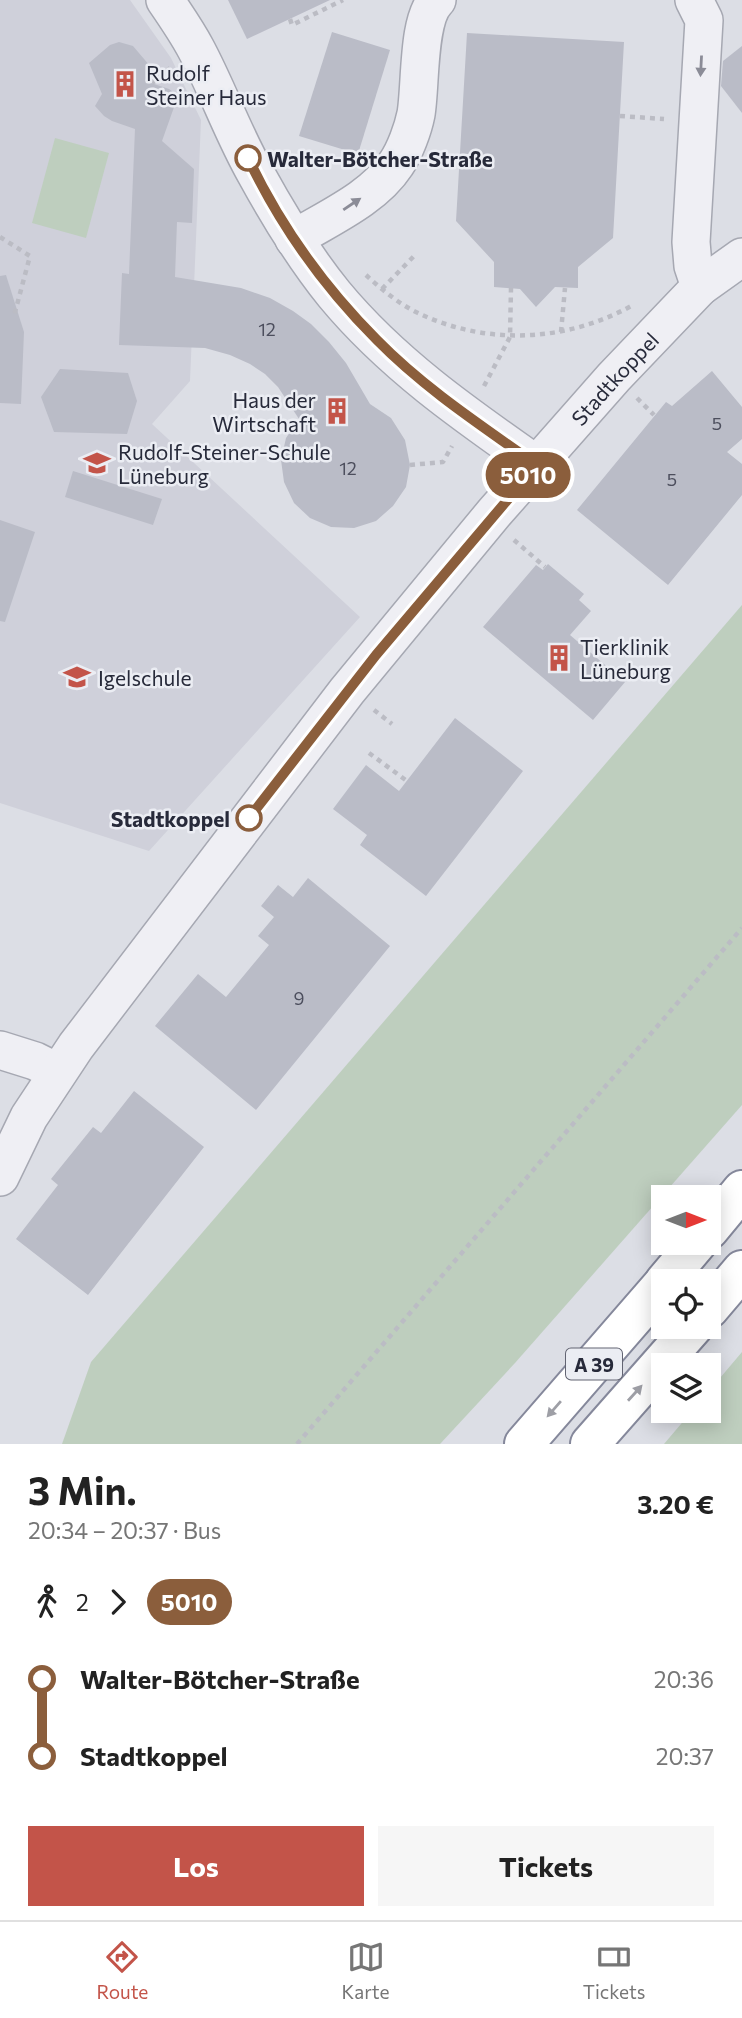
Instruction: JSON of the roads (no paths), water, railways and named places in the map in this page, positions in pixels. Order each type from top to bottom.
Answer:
[{"type":"highway","points":[[721,1215],[742,1190]]},
{"type":"highway","name":"A 39","points":[[675,1269],[687,1255]]},
{"type":"highway","points":[[721,1295],[742,1270]]},
{"type":"highway","name":"A 39","points":[[524,1444],[651,1297]]},
{"type":"highway","name":"A 39","points":[[590,1444],[683,1339]]},
{"type":"street","points":[[164,0],[196,48],[254,171],[293,239],[334,294],[378,342],[468,416],[537,465]]},
{"type":"street","points":[[293,239],[360,198],[376,186],[397,163],[416,115],[425,22],[437,0]]},
{"type":"street","points":[[694,0],[704,20],[691,242],[693,266],[700,288]]},
{"type":"street","name":"Stadtkoppel","points":[[0,1177],[29,1117],[57,1072],[347,691],[490,519],[614,377],[700,288],[742,257]]},
{"type":"street","points":[[0,1051],[35,1061],[57,1072]]},
{"type":"place","name":"Rudolf Steiner Haus","points":[[125,84]]},
{"type":"place","name":"Walter-Bötcher-Straße","points":[[248,158]]},
{"type":"place","name":"Haus der Wirtschaft","points":[[337,411]]},
{"type":"place","name":"Rudolf-Steiner-Schule Lüneburg","points":[[97,463]]},
{"type":"place","name":"Tierklinik Lüneburg","points":[[559,658]]},
{"type":"place","name":"Igelschule","points":[[77,677]]},
{"type":"place","name":"Stadtkoppel","points":[[249,818]]}]
